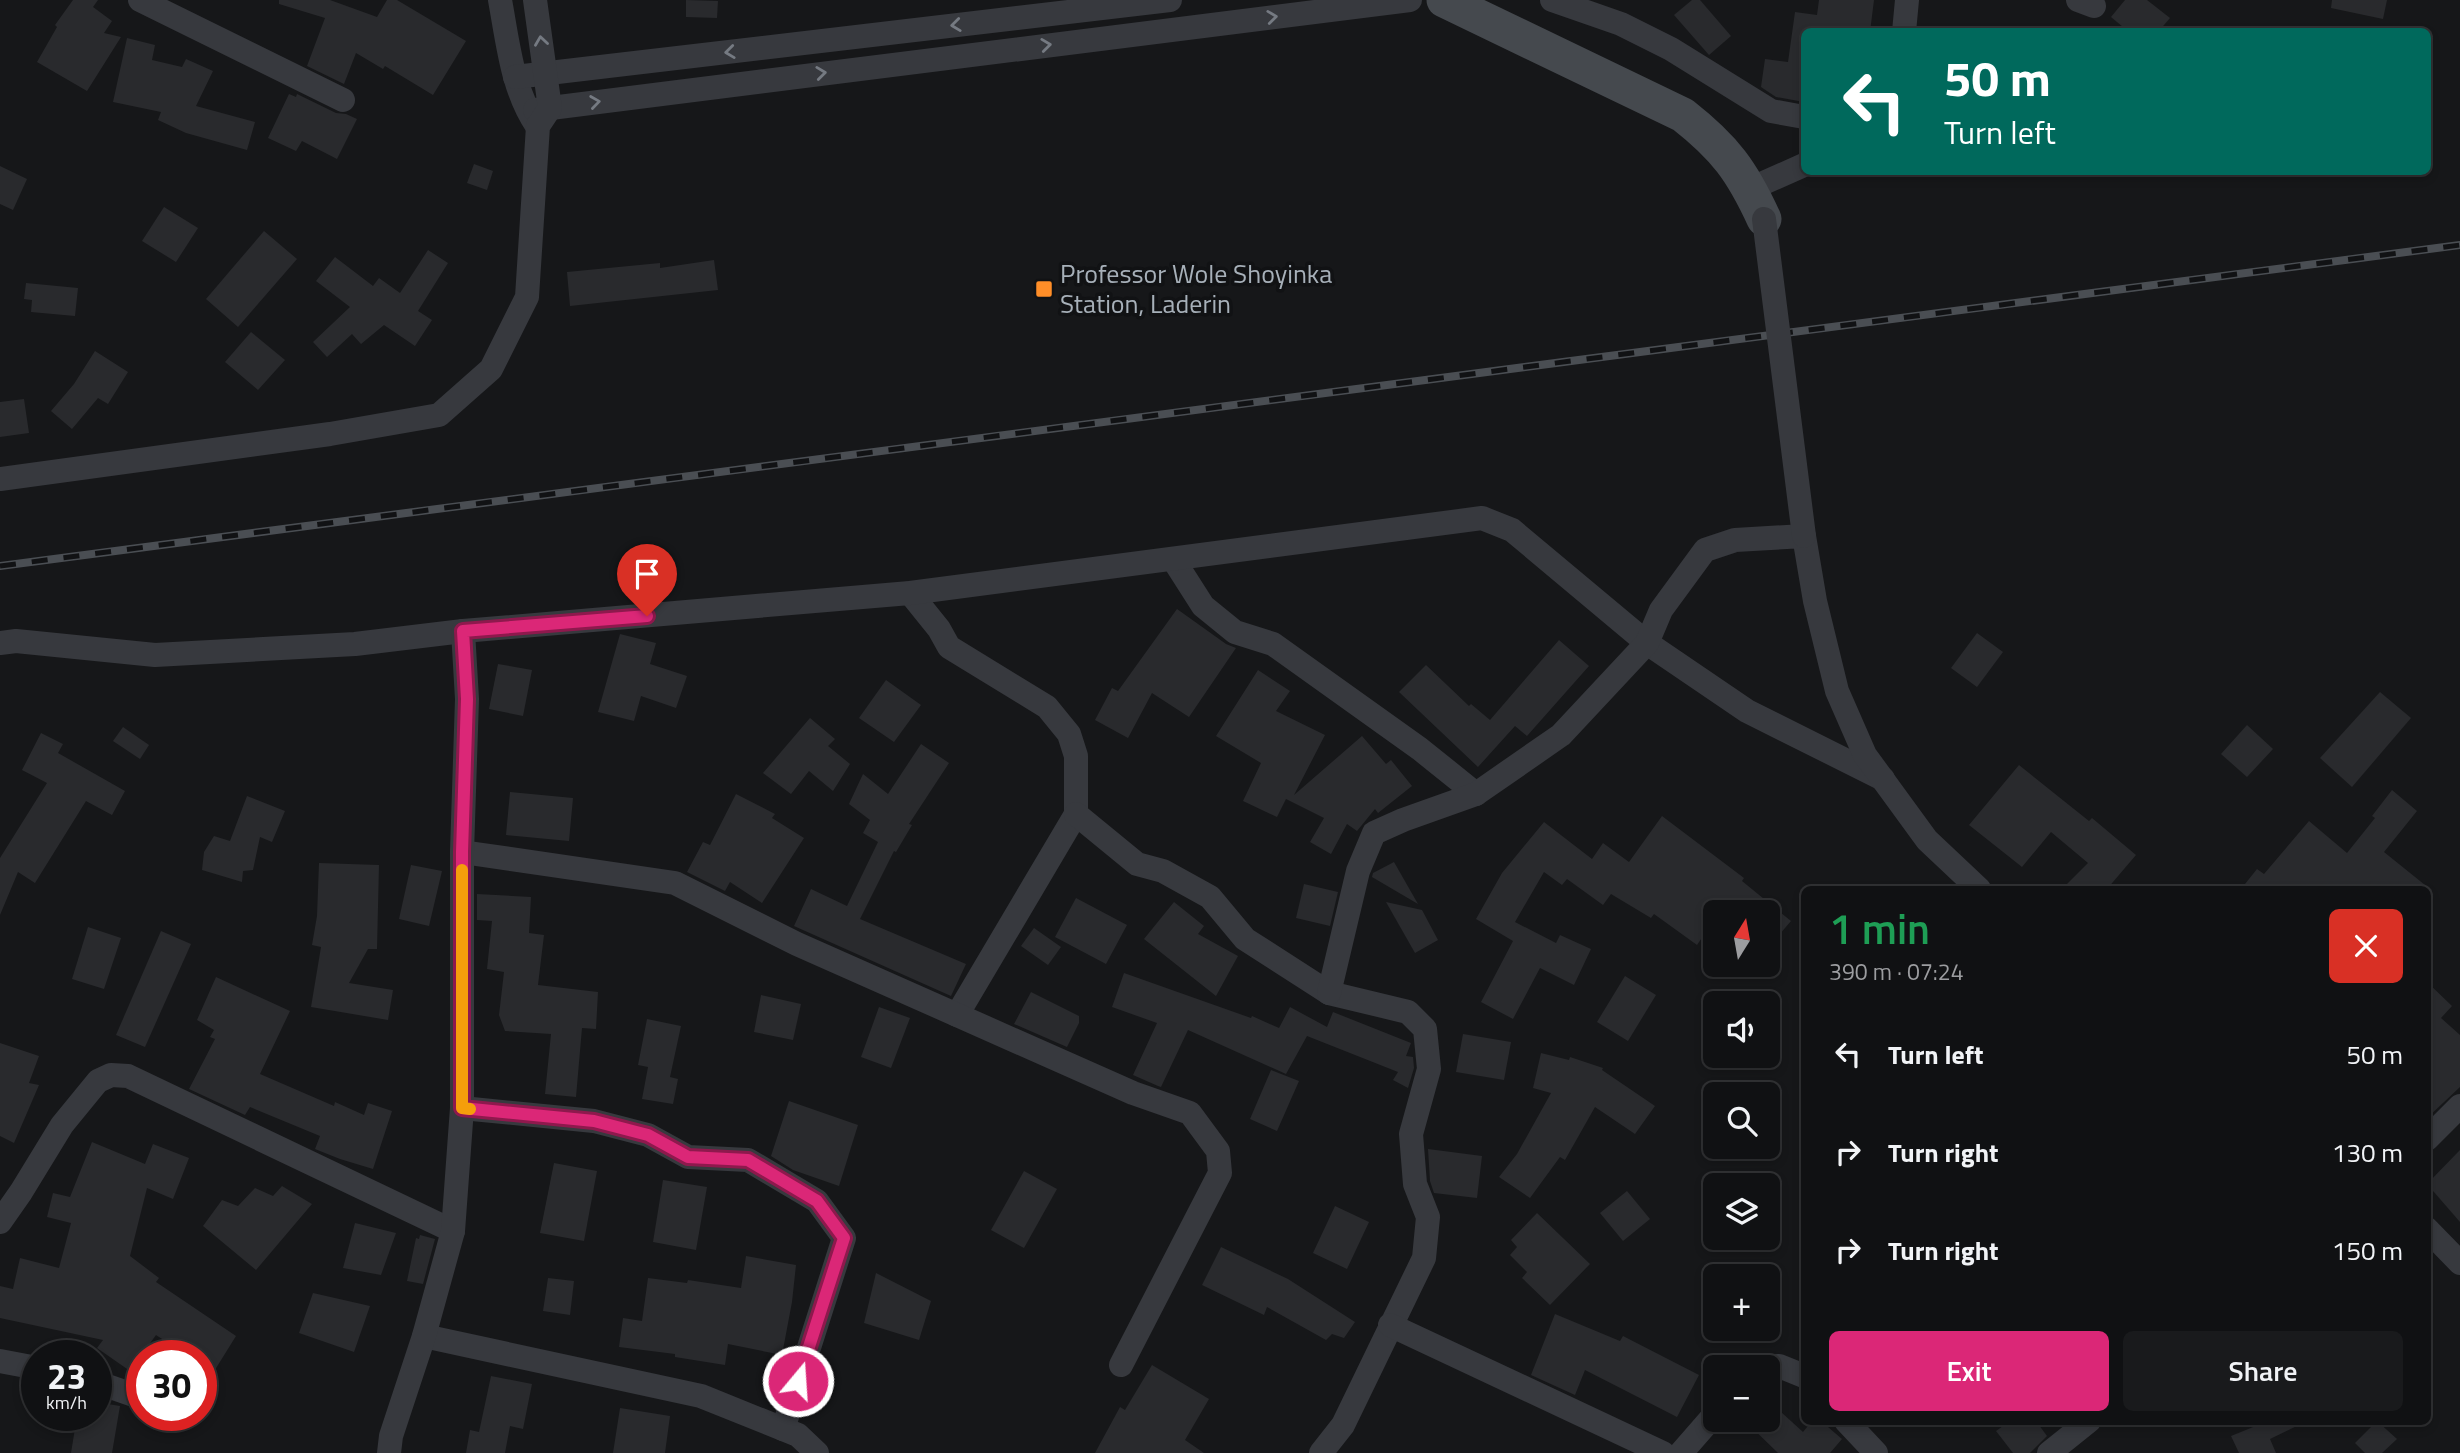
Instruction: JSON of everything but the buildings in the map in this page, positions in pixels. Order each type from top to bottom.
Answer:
[{"type":"street","points":[[140,0],[343,100]]},
{"type":"street","points":[[500,0],[515,77],[538,115]]},
{"type":"street","points":[[0,479],[330,434],[439,415],[491,369],[527,297],[538,115],[545,74],[536,0]]},
{"type":"street","points":[[515,77],[1170,0]]},
{"type":"street","points":[[538,115],[1224,11],[1410,0]]},
{"type":"street","points":[[1552,0],[1621,24],[1671,48],[1771,111],[1801,116]]},
{"type":"street","points":[[1904,28],[1907,0]]},
{"type":"street","points":[[1464,3],[1683,115],[1709,136],[1740,172],[1757,204],[1804,536],[1815,601],[1837,691],[1866,755],[1883,779],[1927,840],[1976,886]]},
{"type":"street","points":[[1757,204],[1801,167]]},
{"type":"street","points":[[0,643],[16,641],[155,655],[355,644],[463,631],[910,593],[1482,518],[1512,530],[1647,643],[1747,711],[1883,779]]},
{"type":"street","points":[[1329,993],[1358,871],[1374,833],[1476,794],[1561,736],[1647,643],[1661,610],[1705,550],[1735,540],[1804,536]]},
{"type":"street","points":[[1173,559],[1203,606],[1235,632],[1273,644],[1420,749],[1476,794]]},
{"type":"street","points":[[910,593],[949,646],[1047,708],[1069,734],[1076,756],[1076,814],[957,1015]]},
{"type":"street","points":[[389,1453],[391,1436],[424,1336],[453,1231],[462,1108],[462,852],[467,699],[463,631]]},
{"type":"street","points":[[1076,814],[1137,864],[1163,871],[1210,897],[1245,939],[1329,993],[1408,1012],[1425,1029],[1429,1069],[1411,1134],[1415,1184],[1428,1217],[1424,1258],[1343,1425],[1321,1453]]},
{"type":"street","points":[[462,852],[675,883],[797,944],[1133,1093],[1190,1113],[1218,1151],[1220,1173],[1121,1365]]},
{"type":"street","points":[[0,1222],[62,1125],[98,1082],[111,1075],[128,1076],[453,1231]]},
{"type":"street","points":[[2431,1135],[2460,1105]]},
{"type":"street","points":[[462,1108],[594,1121],[648,1135],[688,1157],[748,1160],[817,1201],[844,1238],[783,1429]]},
{"type":"street","points":[[2431,1233],[2460,1263]]},
{"type":"street","points":[[1390,1325],[1663,1453]]},
{"type":"street","points":[[424,1336],[701,1396],[798,1435],[817,1453]]},
{"type":"street","points":[[0,1361],[21,1365]]},
{"type":"street","points":[[1780,1366],[1801,1375]]},
{"type":"street","points":[[1850,1425],[1876,1453]]},
{"type":"street","points":[[2049,1453],[2084,1425]]},
{"type":"street","points":[[1681,1453],[1703,1428]]},
{"type":"railway","points":[[0,566],[2460,245]]},
{"type":"slow traffic","points":[[462,870],[462,1108],[470,1109]]},
{"type":"place","name":"Professor Wole Shoyinka Station, Laderin","points":[[1044,289]]},
{"type":"route","points":[[647,616],[463,631],[467,699],[462,852],[462,1108],[594,1121],[648,1135],[688,1157],[748,1160],[817,1201],[844,1238],[798,1381]]}]
